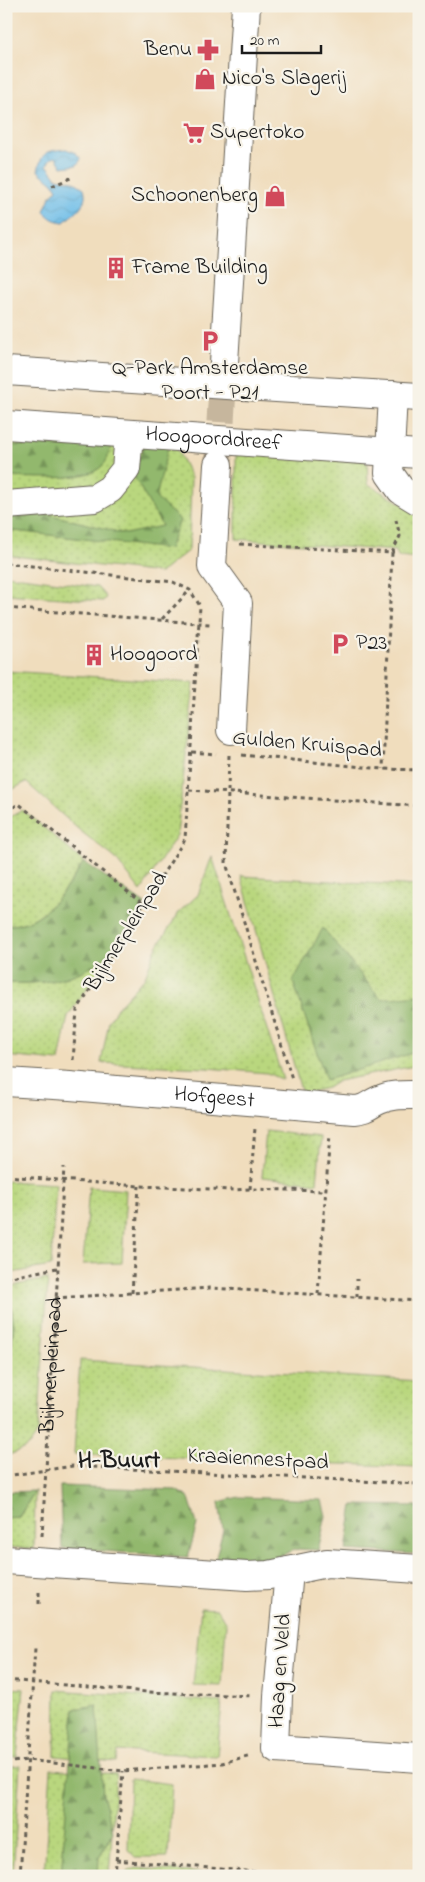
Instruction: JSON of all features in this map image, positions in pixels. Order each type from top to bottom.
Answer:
[{"type":"street","points":[[224,363],[246,6]]},
{"type":"street","points":[[9,373],[406,396],[390,452],[389,473],[401,490],[419,501]]},
{"type":"street","name":"Hoogoorddreef","points":[[6,425],[419,454]]},
{"type":"street","points":[[6,505],[95,498],[102,494],[110,489],[126,469],[128,434]]},
{"type":"street","points":[[218,465],[212,555],[238,604],[230,742]]},
{"type":"street","name":"Hofgeest","points":[[6,1082],[359,1110],[365,1109],[379,1100],[395,1095],[419,1095]]},
{"type":"street","points":[[6,1560],[247,1576],[269,1575],[327,1563],[419,1569]]},
{"type":"street","name":"Haag en Veld","points":[[289,1570],[278,1696],[276,1748],[419,1758]]},
{"type":"path","points":[[52,186],[73,178]]},
{"type":"path","points":[[162,620],[190,590],[212,555],[392,553],[384,769]]},
{"type":"path","points":[[6,563],[173,582],[190,590]]},
{"type":"path","name":"Bijlmerpleinpad","points":[[70,1086],[77,1010],[185,839],[200,623],[200,606],[190,590]]},
{"type":"path","points":[[6,608],[236,626]]},
{"type":"path","points":[[230,742],[226,863],[300,1106]]},
{"type":"path","name":"Gulden Kruispad","points":[[192,752],[230,742],[384,769],[419,770]]},
{"type":"path","points":[[189,790],[419,806]]},
{"type":"path","points":[[6,811],[19,804],[144,905]]},
{"type":"path","points":[[250,1189],[257,1102]]},
{"type":"path","points":[[318,1294],[332,1108]]},
{"type":"path","name":"Bijlmerpleinpad","points":[[40,1562],[56,1268],[64,1167]]},
{"type":"path","points":[[6,1176],[139,1186],[325,1191]]},
{"type":"path","points":[[132,1293],[139,1186]]},
{"type":"path","points":[[6,1278],[56,1268]]},
{"type":"path","points":[[357,1279],[357,1297]]},
{"type":"path","points":[[55,1298],[209,1288],[419,1301]]},
{"type":"path","name":"Kraaiennestpad","points":[[6,1476],[73,1466],[419,1484]]},
{"type":"path","points":[[20,1876],[35,1648]]},
{"type":"path","points":[[6,1680],[147,1692],[278,1696]]},
{"type":"path","points":[[6,1763],[27,1760],[124,1771],[222,1763],[276,1748]]},
{"type":"path","points":[[115,1876],[124,1771]]},
{"type":"path","points":[[116,1860],[304,1876]]},
{"type":"green space","points":[[6,436],[177,449],[191,478],[189,550],[160,573],[6,555]]},
{"type":"green space","points":[[148,439],[169,443],[156,498],[180,520],[169,549],[6,530],[6,518],[48,514],[126,534],[162,526],[132,473]]},
{"type":"green space","points":[[6,445],[111,446],[105,462],[97,470],[73,476],[43,478],[6,477]]},
{"type":"green space","points":[[236,452],[367,459],[368,484],[419,514],[419,559],[398,557],[396,551],[236,539]]},
{"type":"green space","points":[[6,575],[97,587],[106,597],[103,601],[6,594]]},
{"type":"green space","points":[[6,671],[194,683],[177,835],[141,891],[115,858],[78,829],[26,782],[6,793]]},
{"type":"green space","points":[[23,810],[84,862],[61,894],[42,913],[32,920],[6,925],[6,819]]},
{"type":"green space","points":[[212,856],[283,1080],[267,1073],[101,1063],[109,1021],[117,1008],[145,977],[155,950],[180,911],[198,895]]},
{"type":"green space","points":[[84,862],[145,904],[133,925],[105,957],[72,975],[30,983],[6,983],[6,925],[32,920],[42,913],[61,894]]},
{"type":"green space","points":[[241,876],[419,886],[419,1065],[338,1081],[327,1088],[302,1094]]},
{"type":"green space","points":[[323,928],[381,999],[419,995],[419,1051],[326,1080],[293,981]]},
{"type":"green space","points":[[118,945],[68,1016],[59,1061],[6,1056],[6,983],[38,982],[66,977],[93,965]]},
{"type":"green space","points":[[266,1131],[321,1137],[317,1183],[262,1177]]},
{"type":"green space","points":[[6,1181],[56,1184],[51,1266],[6,1274]]},
{"type":"green space","points":[[89,1187],[126,1190],[122,1263],[83,1264]]},
{"type":"green space","points":[[48,1279],[38,1431],[29,1445],[6,1456],[6,1386],[14,1325],[11,1305],[6,1306],[6,1287]]},
{"type":"green space","points":[[11,1305],[14,1325],[6,1386],[6,1306]]},
{"type":"green space","points":[[80,1360],[419,1381],[419,1467],[74,1454]]},
{"type":"green space","points":[[60,1486],[176,1490],[189,1498],[197,1524],[188,1557],[62,1548]]},
{"type":"green space","points":[[35,1491],[34,1549],[6,1547],[6,1517],[19,1517]]},
{"type":"green space","points":[[35,1491],[19,1517],[6,1518],[6,1492]]},
{"type":"green space","points":[[239,1497],[322,1500],[326,1516],[318,1550],[298,1549],[258,1566],[214,1565],[223,1530],[219,1502]]},
{"type":"green space","points":[[353,1505],[419,1506],[419,1554],[346,1550]]},
{"type":"green space","points":[[201,1608],[217,1609],[226,1623],[222,1686],[193,1685]]},
{"type":"green space","points":[[6,1688],[24,1689],[17,1757],[6,1757]]},
{"type":"green space","points":[[56,1690],[222,1702],[217,1756],[118,1751],[116,1762],[55,1756]]},
{"type":"green space","points":[[97,1705],[103,1794],[113,1832],[99,1857],[98,1876],[61,1876],[74,1709]]},
{"type":"green space","points":[[20,1765],[13,1876],[6,1876],[6,1767]]},
{"type":"green space","points":[[51,1769],[116,1774],[109,1876],[44,1876]]},
{"type":"green space","points":[[130,1779],[172,1784],[168,1857],[135,1857],[128,1850]]},
{"type":"green space","points":[[136,1868],[246,1876],[125,1876],[127,1872]]},
{"type":"water","points":[[66,149],[76,153],[81,159],[77,165],[62,167],[56,157],[50,159],[47,165],[57,178],[73,181],[84,188],[85,199],[80,208],[64,222],[53,219],[44,211],[50,197],[57,189],[51,181],[38,171],[41,159],[46,153]]},
{"type":"tunnel","points":[[218,464],[224,363]]},
{"type":"place","name":"Benu","points":[[208,50]]},
{"type":"place","name":"Nico's Slagerij","points":[[205,79]]},
{"type":"place","name":"Supertoko","points":[[194,133]]},
{"type":"place","name":"Schoonenberg","points":[[275,196]]},
{"type":"place","name":"Frame Building","points":[[116,268]]},
{"type":"place","name":"Q-Park Amsterdamse Poort - P21","points":[[210,341]]},
{"type":"place","name":"P23","points":[[340,644]]},
{"type":"place","name":"Hoogoord","points":[[94,655]]},
{"type":"district","name":"H-Buurt","points":[[119,1461]]}]
